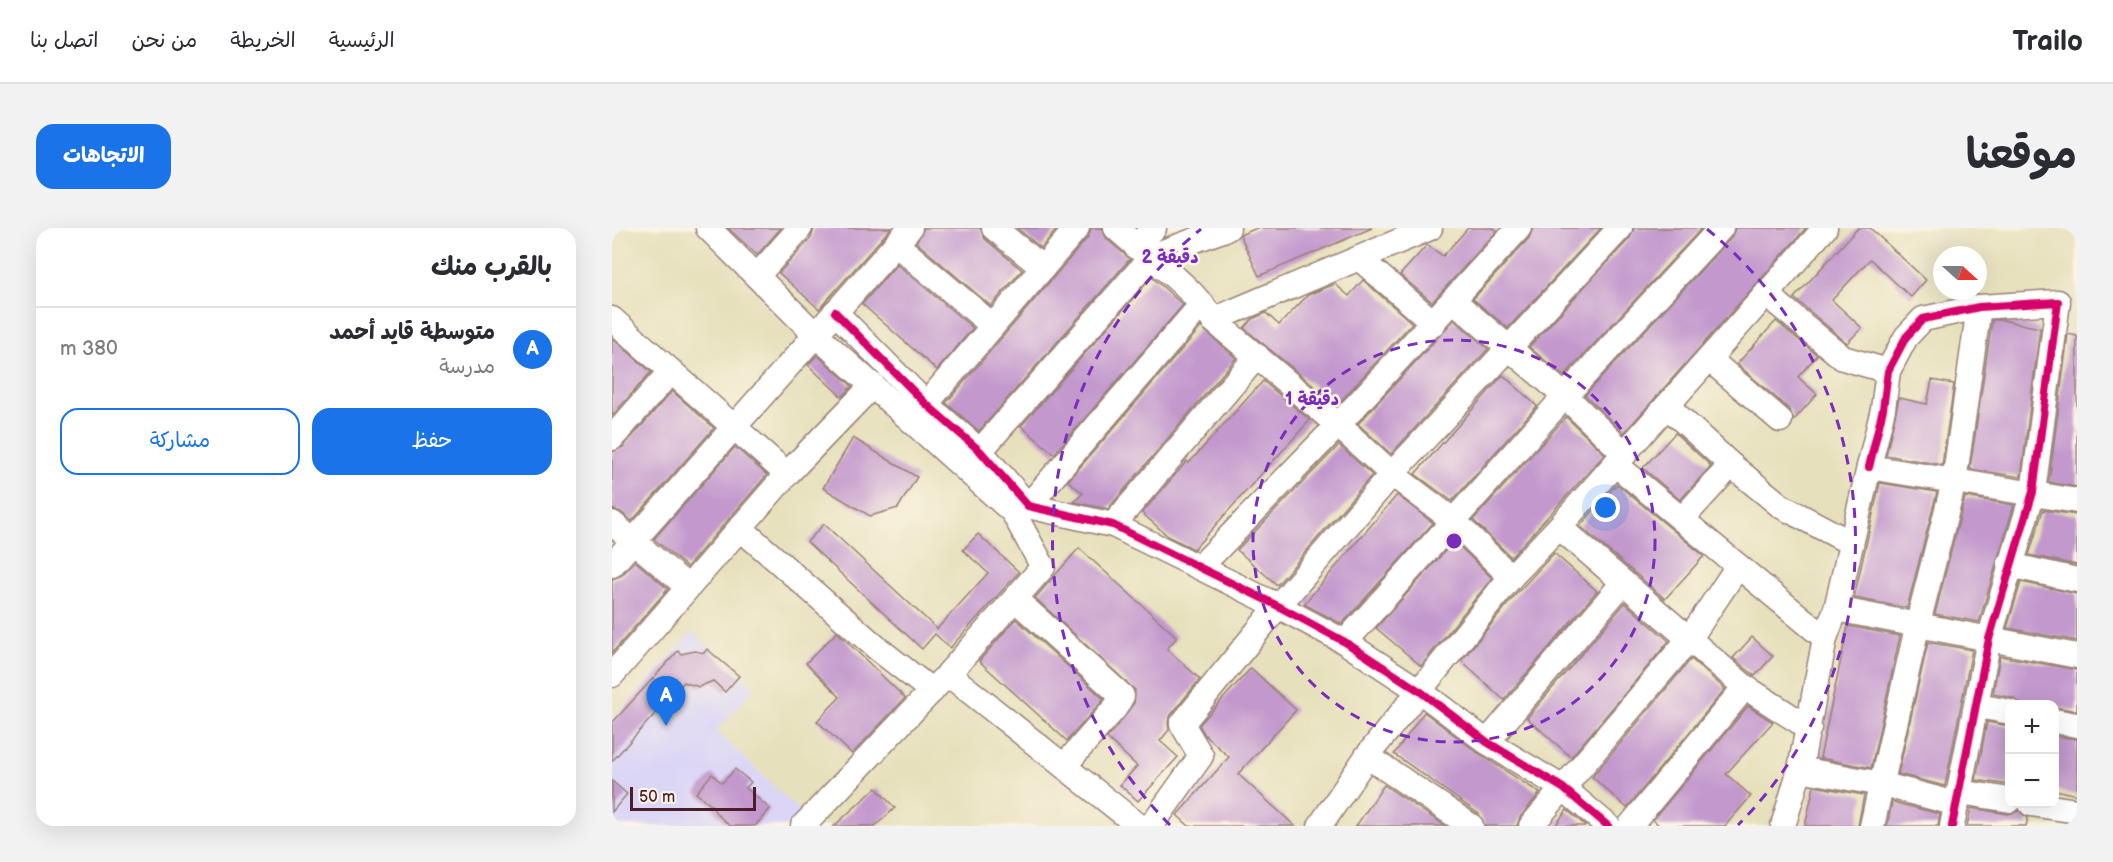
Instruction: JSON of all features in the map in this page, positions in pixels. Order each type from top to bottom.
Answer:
[{"type":"street","points":[[708,228],[816,335],[873,385],[980,451],[1021,509],[1043,567],[940,682],[803,826]]},
{"type":"street","points":[[757,276],[800,228]]},
{"type":"street","points":[[994,228],[1042,268]]},
{"type":"street","points":[[917,411],[1077,228]]},
{"type":"street","points":[[1116,228],[1144,251],[1207,312],[1392,474],[1454,520],[1511,577]]},
{"type":"street","points":[[953,457],[980,451],[1144,251],[1154,228]]},
{"type":"street","points":[[1144,251],[1228,228]]},
{"type":"street","points":[[1021,509],[1207,312],[1360,259],[1430,228]]},
{"type":"street","points":[[1200,567],[1454,302],[1519,228]]},
{"type":"street","points":[[1151,826],[1201,756],[1182,724],[1278,606],[1392,474],[1620,228]]},
{"type":"street","points":[[1345,642],[1565,396],[1721,228]]},
{"type":"street","points":[[1330,823],[1367,756],[1421,692],[1511,577],[1559,527],[1825,228]]},
{"type":"street","points":[[612,565],[903,236],[993,326]]},
{"type":"street","points":[[1360,259],[1434,323]]},
{"type":"street","points":[[1766,294],[1843,357],[1888,371]]},
{"type":"street","points":[[1454,302],[1565,396],[1620,459],[1682,519],[1825,638]]},
{"type":"street","points":[[1783,826],[1800,769],[1825,638],[1836,609],[1883,409],[1888,371],[1906,337],[1923,319],[1979,307],[2058,302],[2033,492],[2009,565],[1989,639],[1978,706],[1956,807]]},
{"type":"street","points":[[1872,826],[1918,623],[1954,482],[1979,307]]},
{"type":"street","points":[[835,312],[953,457],[1021,509],[1113,525],[1278,606],[1345,642],[1421,692],[1487,742],[1563,788],[1608,826]]},
{"type":"street","points":[[612,319],[736,426],[787,474]]},
{"type":"street","points":[[1113,525],[1257,356]]},
{"type":"street","points":[[1709,359],[1779,420]]},
{"type":"street","points":[[612,438],[671,371]]},
{"type":"street","points":[[612,675],[787,474],[873,385]]},
{"type":"street","points":[[1667,406],[1731,465],[1781,506],[1851,543]]},
{"type":"street","points":[[1682,519],[1731,465]]},
{"type":"street","points":[[1869,467],[2077,501]]},
{"type":"street","points":[[612,523],[688,587]]},
{"type":"street","points":[[1559,527],[1622,584],[1690,638],[1745,687],[1809,728]]},
{"type":"street","points":[[740,528],[877,648],[940,682],[1065,766],[1138,826]]},
{"type":"street","points":[[2009,565],[2077,580]]},
{"type":"street","points":[[1531,826],[1690,638],[1738,566]]},
{"type":"street","points":[[1487,742],[1622,584]]},
{"type":"street","points":[[1015,600],[1122,696],[1115,708],[1065,766]]},
{"type":"street","points":[[1836,609],[1918,623],[2077,656]]},
{"type":"street","points":[[1630,826],[1745,687]]},
{"type":"street","points":[[1978,706],[2005,711]]},
{"type":"street","points":[[2059,721],[2077,725]]},
{"type":"street","points":[[1367,756],[1471,826]]},
{"type":"street","points":[[1800,769],[1881,784],[1956,807],[2005,801]]},
{"type":"street","points":[[2057,808],[2077,811]]},
{"type":"shaded area","points":[[692,632],[755,688],[716,731],[802,813],[790,826],[612,826],[612,721]]},
{"type":"building","points":[[728,228],[781,228],[757,255]]},
{"type":"building","points":[[814,228],[891,228],[819,309],[779,273],[811,238]]},
{"type":"building","points":[[924,228],[980,228],[985,239],[1022,270],[991,306],[916,242]]},
{"type":"building","points":[[1017,228],[1058,228],[1041,248]]},
{"type":"building","points":[[1091,228],[1102,228],[1107,239],[1130,259],[979,431],[946,403],[1088,237]]},
{"type":"building","points":[[1257,228],[1372,228],[1259,276],[1240,235]]},
{"type":"building","points":[[1468,228],[1494,228],[1497,231],[1432,302],[1400,275],[1427,245],[1443,256]]},
{"type":"building","points":[[1533,228],[1601,228],[1508,328],[1473,299],[1529,238]]},
{"type":"building","points":[[1634,228],[1702,228],[1564,376],[1529,347],[1630,238]]},
{"type":"building","points":[[1735,228],[1806,228],[1624,433],[1585,395],[1731,238]]},
{"type":"building","points":[[1858,228],[1870,228],[1926,280],[1911,297],[1870,259],[1832,300],[1862,328],[1847,343],[1794,298]]},
{"type":"building","points":[[897,264],[973,328],[937,370],[862,304]]},
{"type":"building","points":[[1152,277],[1183,305],[1054,454],[1021,426]]},
{"type":"building","points":[[1363,280],[1412,323],[1337,405],[1244,328],[1252,319],[1266,313],[1279,325],[1308,295],[1335,284],[1349,296]]},
{"type":"building","points":[[1454,320],[1488,349],[1391,454],[1358,424]]},
{"type":"building","points":[[1992,320],[2040,328],[2021,477],[1970,469]]},
{"type":"building","points":[[1776,321],[1817,355],[1798,377],[1817,394],[1794,420],[1789,409],[1737,364]]},
{"type":"building","points":[[1201,327],[1236,358],[1108,509],[1074,502],[1083,493],[1068,481]]},
{"type":"building","points":[[2068,334],[2077,336],[2077,487],[2049,482]]},
{"type":"building","points":[[612,338],[651,372],[612,416]]},
{"type":"building","points":[[817,355],[852,386],[842,397],[808,365]]},
{"type":"building","points":[[1503,375],[1537,406],[1452,501],[1415,474]]},
{"type":"building","points":[[1932,380],[1954,384],[1942,465],[1886,455],[1899,398],[1927,404]]},
{"type":"building","points":[[1263,381],[1310,420],[1194,549],[1169,537],[1142,513],[1187,461],[1189,463]]},
{"type":"building","points":[[672,391],[714,428],[632,521],[621,512],[612,509],[612,452],[623,447]]},
{"type":"building","points":[[1566,417],[1605,454],[1511,557],[1473,520]]},
{"type":"building","points":[[1675,433],[1711,466],[1680,500],[1643,468]]},
{"type":"building","points":[[853,438],[917,477],[898,508],[870,516],[823,488]]},
{"type":"building","points":[[1339,445],[1372,475],[1277,585],[1237,550]]},
{"type":"building","points":[[735,447],[767,475],[687,567],[654,539]]},
{"type":"building","points":[[1880,483],[1937,492],[1907,608],[1854,598]]},
{"type":"building","points":[[1617,484],[1704,556],[1665,599],[1580,526]]},
{"type":"building","points":[[1397,495],[1433,523],[1342,624],[1304,604]]},
{"type":"building","points":[[1965,497],[2014,505],[1979,622],[1935,614]]},
{"type":"building","points":[[2043,510],[2077,515],[2077,565],[2029,555]]},
{"type":"building","points":[[824,524],[937,629],[988,573],[963,550],[978,534],[1019,572],[950,648],[935,634],[922,649],[807,542]]},
{"type":"building","points":[[1454,541],[1492,578],[1421,666],[1376,628]]},
{"type":"building","points":[[1079,548],[1177,637],[1167,649],[1200,679],[1171,715],[1168,722],[1169,730],[1160,741],[1178,757],[1138,801],[1120,785],[1137,766],[1107,738],[1134,703],[1135,690],[1035,598]]},
{"type":"building","points":[[1554,553],[1597,591],[1504,700],[1461,661],[1517,593]]},
{"type":"building","points":[[635,561],[668,589],[612,653],[612,579],[622,575]]},
{"type":"building","points":[[2021,582],[2077,594],[2077,641],[2007,628]]},
{"type":"building","points":[[1625,603],[1669,641],[1571,757],[1527,718]]},
{"type":"building","points":[[1016,619],[1104,699],[1067,741],[979,661]]},
{"type":"building","points":[[1848,626],[1900,636],[1871,768],[1820,758]]},
{"type":"building","points":[[837,632],[905,698],[852,754],[817,721],[840,697],[806,663]]},
{"type":"building","points":[[1752,637],[1773,656],[1755,676],[1733,658]]},
{"type":"building","points":[[1928,642],[1972,650],[1945,786],[1898,774]]},
{"type":"building","points":[[707,649],[739,676],[725,692],[713,681],[699,687],[684,682],[612,761],[612,723],[678,651],[681,654],[695,651],[704,653]]},
{"type":"building","points":[[2000,656],[2077,670],[2077,711],[2059,708],[2059,700],[2016,700],[1993,694]]},
{"type":"building","points":[[1691,659],[1725,689],[1627,808],[1592,777]]},
{"type":"building","points":[[1251,668],[1296,710],[1238,774],[1295,826],[1189,826],[1177,815],[1229,757],[1205,735],[1199,725]]},
{"type":"building","points":[[1748,706],[1773,722],[1726,774],[1751,796],[1725,826],[1660,826],[1653,820]]},
{"type":"building","points":[[1424,712],[1478,753],[1540,793],[1520,817],[1517,826],[1485,826],[1479,814],[1394,754]]},
{"type":"building","points":[[1987,722],[2005,725],[2005,784],[1976,780]]},
{"type":"building","points":[[2059,737],[2077,739],[2077,795],[2059,791]]},
{"type":"building","points":[[735,769],[751,782],[746,788],[770,809],[755,826],[730,826],[712,806],[696,793],[712,774],[722,783]]},
{"type":"building","points":[[612,781],[627,794],[612,812]]},
{"type":"building","points":[[1384,785],[1445,826],[1356,826]]},
{"type":"building","points":[[1814,786],[1864,795],[1858,826],[1805,826]]},
{"type":"building","points":[[876,788],[895,808],[875,826],[834,826]]},
{"type":"building","points":[[1892,802],[1940,814],[1938,826],[1887,826]]},
{"type":"building","points":[[1971,808],[2008,814],[2019,811],[2028,818],[2026,826],[1967,826]]},
{"type":"building","points":[[1567,810],[1586,826],[1555,826]]},
{"type":"cycle path","points":[[1869,467],[1883,409],[1888,371],[1906,337],[1923,319],[1979,307],[2058,302],[2033,492],[1989,639],[1952,826]]},
{"type":"cycle path","points":[[835,312],[926,404],[980,451],[1028,506],[1113,525],[1278,606],[1345,642],[1421,692],[1487,742],[1563,788],[1608,826]]},
{"type":"place","name":"متوسطة قايد أحمد","points":[[666,726]]}]
